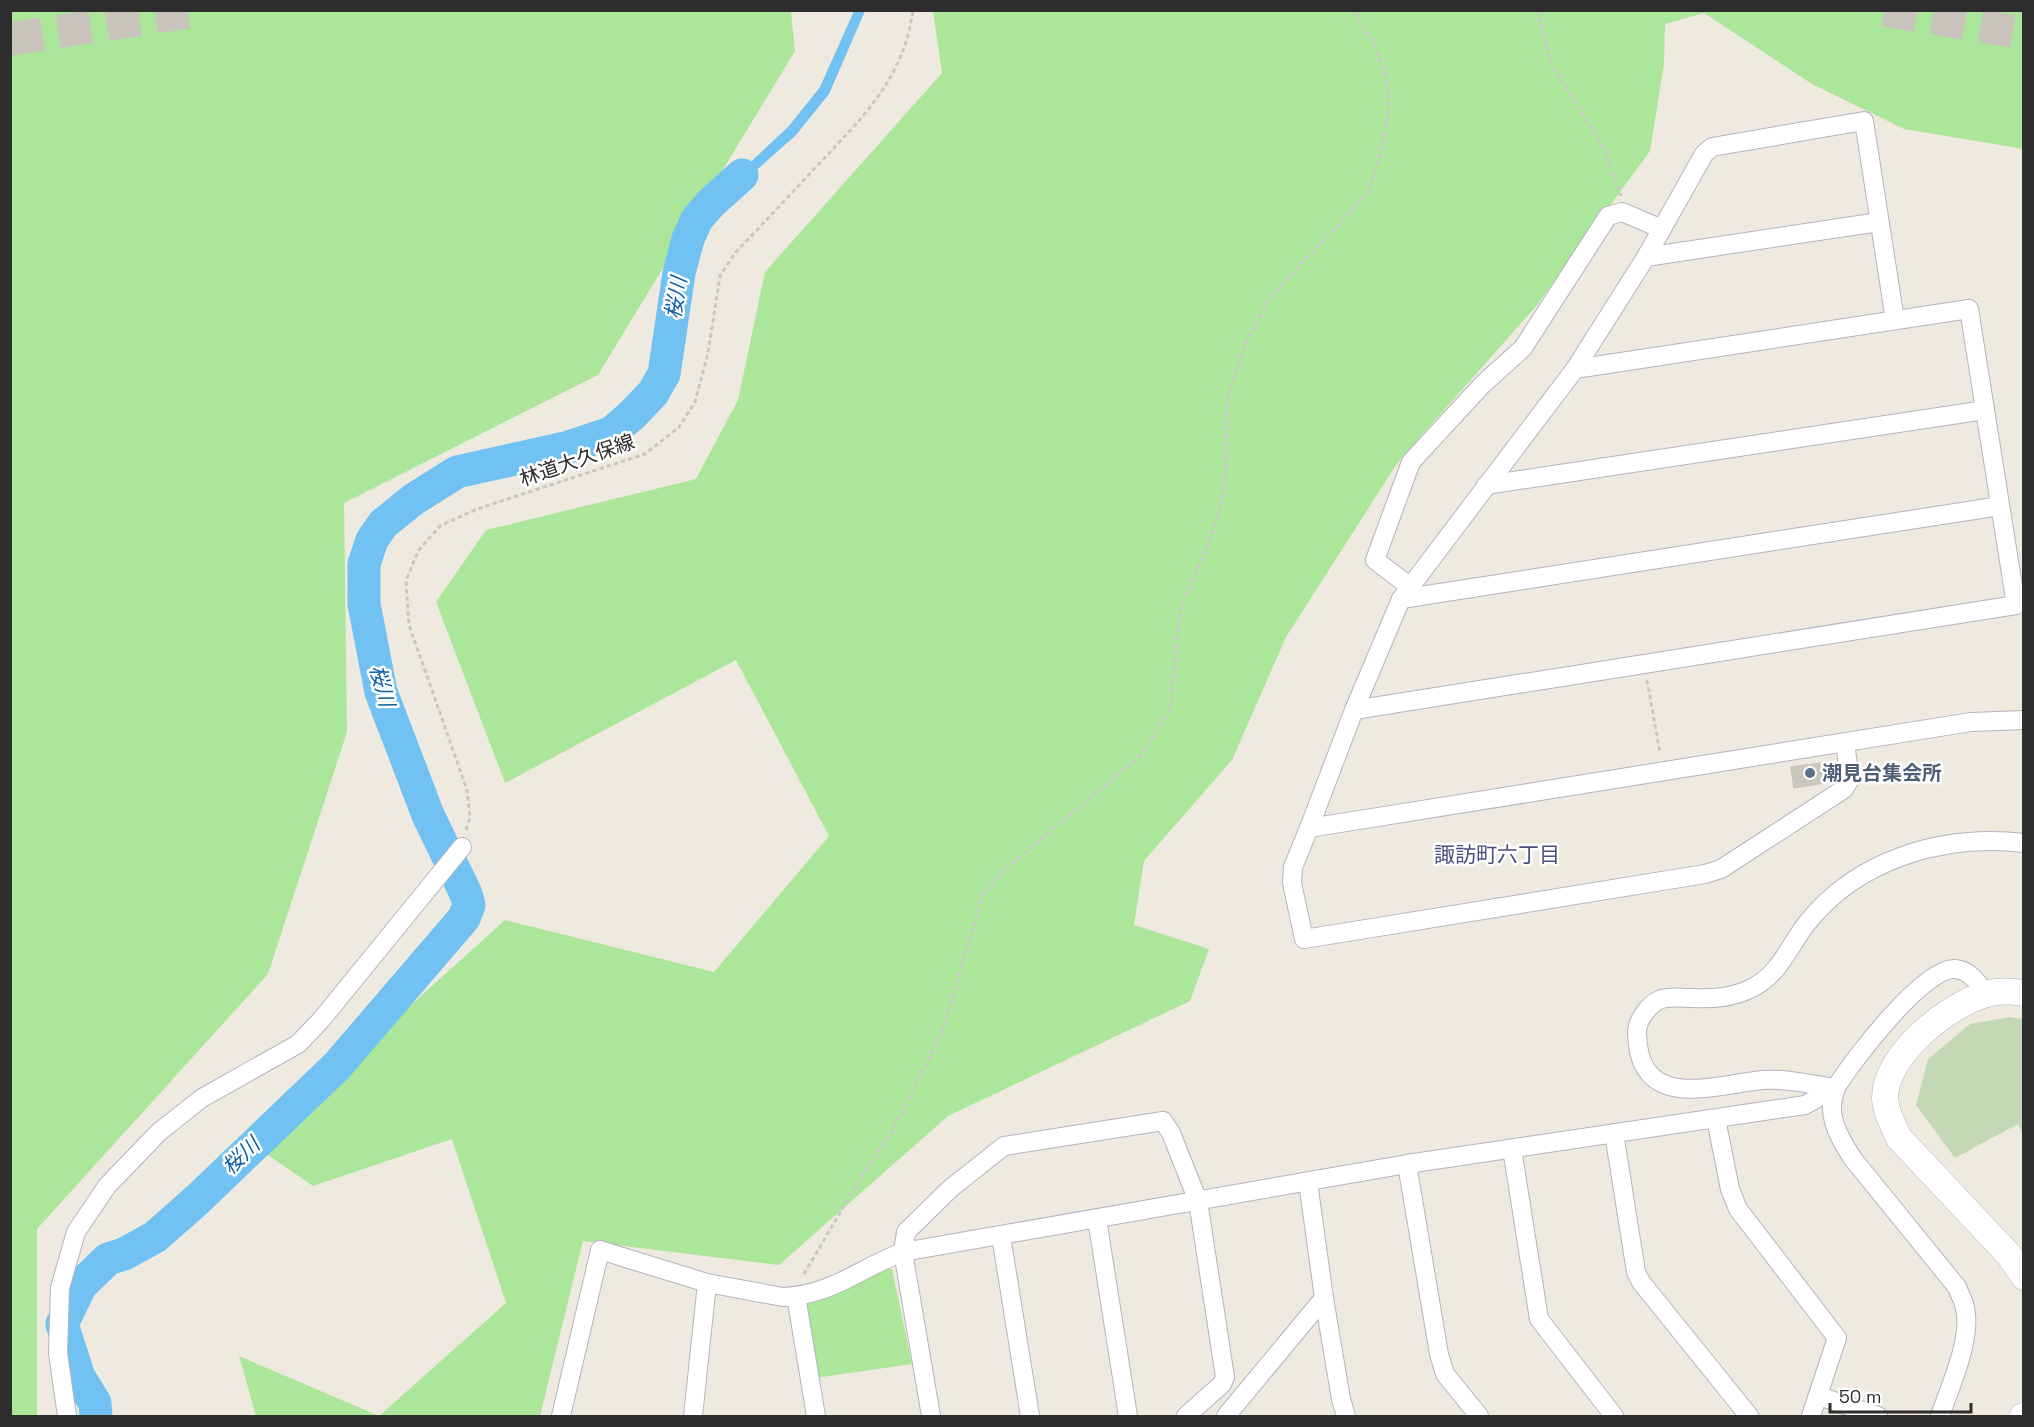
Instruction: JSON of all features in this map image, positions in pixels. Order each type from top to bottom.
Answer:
[{"type":"street","points":[[1845,743],[1850,779],[1844,789],[1721,868],[1705,874],[1304,939],[1292,883],[1293,867],[1354,710],[1405,592],[1575,369],[1646,257],[1704,154],[1712,147],[1864,122],[1895,320]]},
{"type":"street","points":[[1405,592],[1375,560],[1411,462],[1483,384],[1523,348],[1608,216],[1622,212],[1662,229]]},
{"type":"street","points":[[1646,257],[1879,222]]},
{"type":"street","points":[[1354,710],[2016,605],[1969,309],[1575,369]]},
{"type":"street","points":[[1486,485],[1985,410]]},
{"type":"street","points":[[1405,592],[2000,506]]},
{"type":"street","points":[[1309,828],[1971,722],[2024,720]]},
{"type":"street","points":[[1835,1088],[1764,1080],[1689,1090],[1672,1088],[1657,1081],[1642,1066],[1637,1049],[1637,1028],[1647,1009],[1660,1000],[1732,996],[1767,979],[1784,960],[1806,924],[1833,894],[1868,872],[1906,855],[1941,845],[1994,840],[2024,843]]},
{"type":"street","points":[[67,1416],[58,1353],[60,1288],[76,1232],[107,1186],[159,1132],[202,1098],[298,1044],[321,1020],[462,846]]},
{"type":"street","points":[[561,1416],[600,1250],[708,1283],[783,1297],[796,1296],[816,1292],[846,1281],[880,1261],[903,1252],[1407,1164],[1805,1105],[1835,1088],[1877,1030],[1929,978],[1943,971],[1954,969],[1970,974],[1986,994]]},
{"type":"street","points":[[2024,993],[2002,991],[1986,994],[1960,1005],[1935,1020],[1902,1057],[1889,1080],[1885,1098],[1889,1118],[1899,1138],[2009,1255],[2024,1277]]},
{"type":"street","points":[[1835,1088],[1832,1104],[1834,1120],[1840,1138],[1852,1159],[1956,1287],[1965,1305],[1967,1326],[1962,1349],[1940,1416]]},
{"type":"street","points":[[1716,1119],[1730,1189],[1738,1209],[1837,1338],[1811,1416]]},
{"type":"street","points":[[931,1416],[903,1252],[906,1232],[951,1188],[1004,1146],[1163,1121],[1175,1143],[1198,1201],[1225,1377],[1222,1384],[1186,1416]]},
{"type":"street","points":[[1614,1133],[1636,1272],[1641,1282],[1749,1416]]},
{"type":"street","points":[[1512,1149],[1539,1319],[1614,1416]]},
{"type":"street","points":[[1407,1164],[1442,1364],[1445,1374],[1479,1416]]},
{"type":"street","points":[[1308,1182],[1324,1298],[1346,1416]]},
{"type":"street","points":[[1097,1219],[1128,1416]]},
{"type":"street","points":[[1001,1236],[1030,1416]]},
{"type":"street","points":[[693,1416],[708,1283]]},
{"type":"street","points":[[796,1296],[816,1416]]},
{"type":"street","points":[[1226,1416],[1324,1298]]},
{"type":"street","points":[[1819,1396],[1878,1416]]},
{"type":"path","name":"林道大久保線","points":[[462,846],[470,818],[467,790],[410,626],[406,581],[418,551],[440,526],[477,510],[645,454],[679,427],[695,402],[708,353],[720,276],[734,254],[867,112],[894,74],[909,35],[913,10]]},
{"type":"path","points":[[804,1274],[864,1172],[891,1132],[942,1033],[983,894],[1002,872],[1141,755],[1170,710],[1180,610],[1220,509],[1226,469],[1227,399],[1245,344],[1272,295],[1368,193],[1379,159],[1387,121],[1388,92],[1385,71],[1372,40],[1352,10]]},
{"type":"path","points":[[1537,10],[1552,65],[1603,146],[1623,200]]},
{"type":"path","points":[[1644,665],[1663,773]]},
{"type":"green space","points":[[10,11],[791,11],[795,51],[598,375],[344,503],[347,732],[268,974],[37,1229],[37,1416],[10,1416]]},
{"type":"green space","points":[[933,11],[2023,11],[2023,149],[1904,129],[1812,84],[1704,13],[1665,24],[1664,64],[1650,151],[1537,305],[1398,462],[1286,637],[1232,760],[1144,861],[1134,925],[1209,949],[1190,1001],[948,1116],[779,1265],[583,1241],[540,1416],[379,1416],[506,1303],[452,1139],[313,1186],[255,1146],[505,920],[714,972],[829,836],[736,660],[505,783],[436,602],[486,530],[696,479],[738,400],[765,272],[942,73]]},
{"type":"green space","points":[[2010,1017],[2023,1019],[2023,1134],[2018,1124],[1955,1158],[1916,1105],[1928,1059],[1970,1024]]},
{"type":"green space","points":[[877,1269],[892,1269],[912,1364],[815,1378],[803,1310],[809,1303],[840,1292]]},
{"type":"green space","points":[[239,1356],[379,1416],[256,1416]]},
{"type":"water","points":[[854,11],[865,11],[829,94],[796,135],[714,208],[706,204],[789,126],[820,87]]},
{"type":"building","name":"潮見台集会所","points":[[1822,763],[1825,783],[1794,788],[1791,767]]},
{"type":"waterway","name":"桜川","points":[[96,1416],[95,1403],[79,1377],[62,1324],[81,1285],[108,1259],[124,1254],[155,1237],[337,1066],[464,918],[469,905],[466,894],[428,815],[381,692],[364,604],[364,564],[372,540],[383,524],[414,499],[457,472],[569,447],[611,433],[632,415],[653,393],[664,374],[679,273],[688,239],[697,219],[742,175]]},
{"type":"tunnel","points":[[10,39],[202,10]]},
{"type":"tunnel","points":[[1884,10],[2024,33]]},
{"type":"place","name":"潮見台集会所","points":[[1810,773]]},
{"type":"district","name":"諏訪町六丁目","points":[[1497,855]]}]
